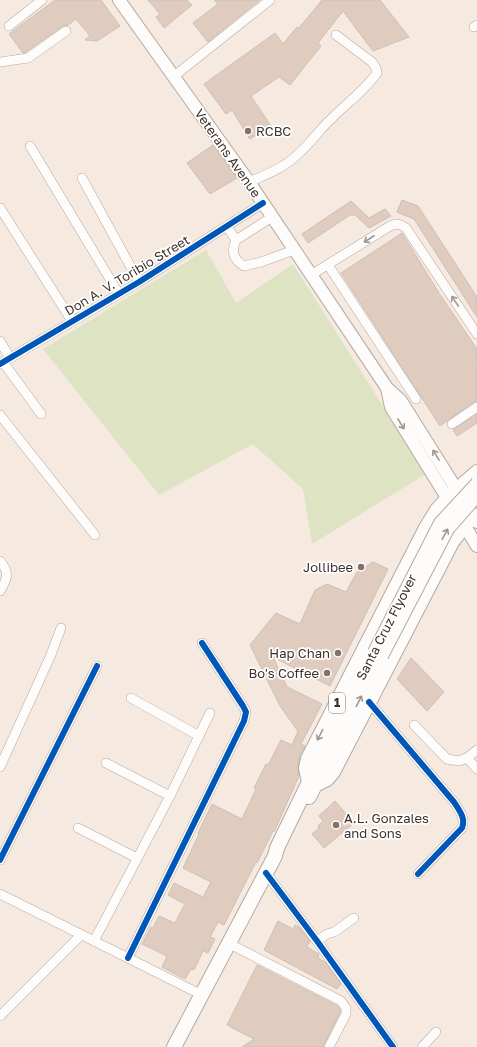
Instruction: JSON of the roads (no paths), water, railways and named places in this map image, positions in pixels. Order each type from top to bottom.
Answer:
[{"type":"highway","name":"1","points":[[452,493],[432,518],[308,759],[306,768],[312,783],[327,779],[333,772],[452,542],[473,518]]},
{"type":"highway","points":[[420,541],[446,554]]},
{"type":"highway","points":[[398,584],[424,596]]},
{"type":"highway","points":[[376,626],[402,639]]},
{"type":"highway","points":[[174,1047],[312,783]]},
{"type":"main road","name":"Veterans Avenue","points":[[119,0],[249,182],[387,388],[402,401],[452,493],[473,518],[477,546]]},
{"type":"main road","points":[[452,493],[477,470]]},
{"type":"main road","name":"Santa Cruz Flyover","points":[[378,654],[440,523],[477,482]]},
{"type":"main road","name":"Santa Cruz Flyover","points":[[312,783],[320,757],[448,529],[477,496]]},
{"type":"street","points":[[9,26],[42,0]]},
{"type":"street","points":[[173,76],[270,0]]},
{"type":"street","points":[[0,62],[28,58],[66,31]]},
{"type":"street","points":[[249,182],[280,167],[296,157],[324,125],[371,82],[377,73],[372,62],[336,35]]},
{"type":"street","points":[[30,146],[119,294]]},
{"type":"street","points":[[82,178],[139,282]]},
{"type":"street","name":"Don A. V. Toribio Street","points":[[4,361],[139,282],[263,203]]},
{"type":"street","points":[[0,208],[72,321]]},
{"type":"street","points":[[272,217],[236,240],[232,248],[241,264],[244,266],[261,262],[294,250]]},
{"type":"street","points":[[311,275],[381,231],[396,224],[406,228],[477,334]]},
{"type":"street","points":[[227,227],[236,240]]},
{"type":"street","points":[[328,265],[416,400]]},
{"type":"street","points":[[0,341],[4,361],[41,414]]},
{"type":"street","points":[[452,424],[477,407]]},
{"type":"street","points":[[0,415],[95,535]]},
{"type":"street","points":[[0,561],[6,571],[7,578],[0,591]]},
{"type":"street","points":[[0,767],[50,657],[61,628]]},
{"type":"street","points":[[128,958],[244,721],[246,712],[243,706],[202,643]]},
{"type":"street","points":[[0,860],[97,666]]},
{"type":"street","points":[[131,698],[199,736]]},
{"type":"street","points":[[370,702],[454,802],[463,818],[464,823],[462,828],[418,874]]},
{"type":"street","points":[[94,940],[170,796],[210,713]]},
{"type":"street","points":[[414,725],[447,759],[459,761],[467,758],[477,750]]},
{"type":"street","points":[[467,758],[477,769]]},
{"type":"street","points":[[106,763],[170,796]]},
{"type":"street","points":[[78,828],[137,858]]},
{"type":"street","points":[[271,864],[317,941],[393,1047]]},
{"type":"street","points":[[0,894],[202,995]]},
{"type":"street","points":[[317,941],[327,934],[334,932],[354,918]]},
{"type":"street","points":[[0,1016],[81,935]]},
{"type":"street","points":[[228,943],[341,1001],[346,1008],[346,1014],[329,1047]]},
{"type":"street","points":[[422,1047],[436,1032]]},
{"type":"place","name":"RCBC","points":[[248,131]]},
{"type":"place","name":"Jollibee","points":[[361,567]]},
{"type":"place","name":"Hap Chan","points":[[338,653]]},
{"type":"place","name":"Bo's Coffee","points":[[327,673]]},
{"type":"place","name":"A.L. Gonzales and Sons","points":[[336,825]]}]
